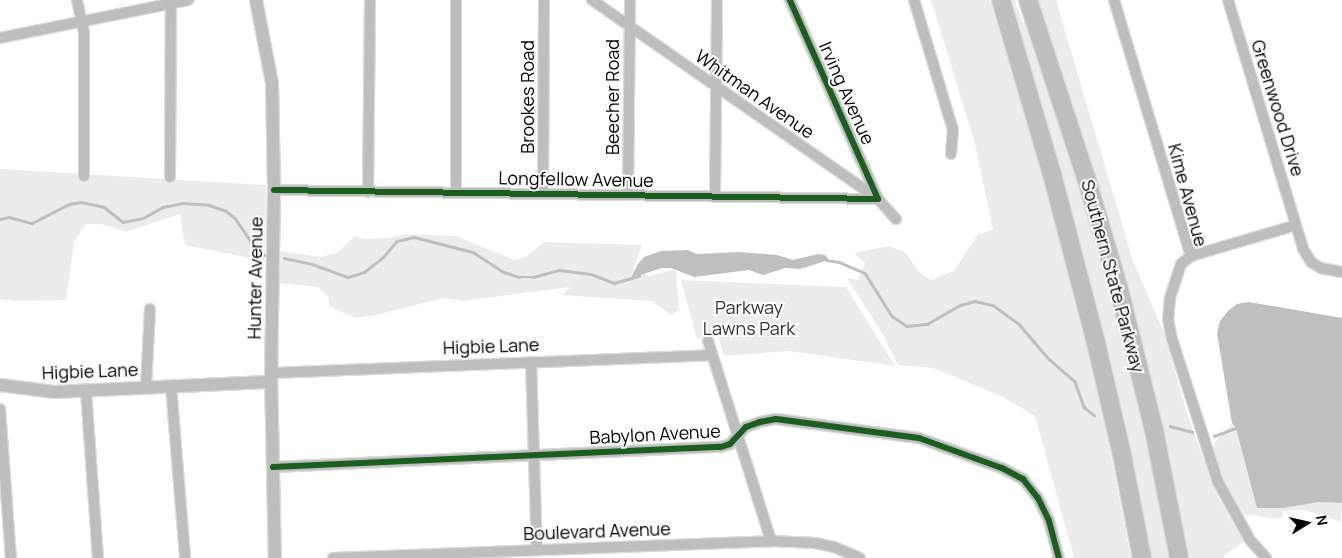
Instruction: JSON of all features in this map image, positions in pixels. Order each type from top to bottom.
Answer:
[{"type":"highway","name":"Southern State Parkway","points":[[1001,0],[1052,174],[1091,324],[1120,446],[1142,558]]},
{"type":"highway","name":"Southern State Parkway","points":[[1028,0],[1086,177],[1121,298],[1158,448],[1179,558]]},
{"type":"street","points":[[77,0],[84,32],[84,176]]},
{"type":"street","points":[[0,38],[188,0]]},
{"type":"street","name":"Hunter Avenue","points":[[256,0],[272,83],[274,190],[271,377],[275,558]]},
{"type":"street","points":[[368,192],[370,0]]},
{"type":"street","points":[[456,0],[456,192]]},
{"type":"street","name":"Brookes Road","points":[[543,194],[544,0]]},
{"type":"street","name":"Whitman Avenue","points":[[592,0],[878,199],[896,219]]},
{"type":"street","name":"Beecher Road","points":[[628,194],[630,0]]},
{"type":"street","points":[[715,196],[717,0]]},
{"type":"street","name":"Irving Avenue","points":[[790,0],[878,199]]},
{"type":"street","points":[[914,0],[953,130],[951,154]]},
{"type":"street","name":"Kime Avenue","points":[[1114,0],[1191,256],[1181,264],[1170,298],[1168,319],[1172,339],[1218,482],[1250,540],[1266,558]]},
{"type":"street","name":"Greenwood Drive","points":[[1228,0],[1303,249],[1311,262],[1321,268],[1342,272]]},
{"type":"street","points":[[170,177],[171,3]]},
{"type":"street","name":"Longfellow Avenue","points":[[274,190],[878,199]]},
{"type":"street","points":[[1191,256],[1296,226]]},
{"type":"street","points":[[146,387],[150,309]]},
{"type":"street","points":[[708,341],[771,541]]},
{"type":"street","name":"Higbie Lane","points":[[0,386],[40,391],[86,391],[271,377],[531,362],[712,355]]},
{"type":"street","points":[[531,362],[536,550]]},
{"type":"street","points":[[170,386],[185,558]]},
{"type":"street","points":[[86,391],[98,558]]},
{"type":"street","points":[[0,409],[11,558]]},
{"type":"street","name":"Babylon Avenue","points":[[273,467],[721,447],[730,444],[738,438],[746,427],[776,419],[919,438],[1002,468],[1023,479],[1038,498],[1049,521],[1059,558]]},
{"type":"street","name":"Boulevard Avenue","points":[[333,558],[771,541],[815,543],[834,547],[860,558]]},
{"type":"green space","points":[[931,0],[990,0],[1040,166],[1078,307],[1097,384],[1131,558],[1074,558],[1035,416],[1001,396],[933,368],[898,365],[881,331],[847,278],[859,280],[865,263],[854,253],[888,246],[905,252],[918,271],[931,280],[954,271],[978,234],[993,230],[975,144]]},
{"type":"green space","points":[[1009,0],[1015,0],[1023,23],[1028,21],[1112,291],[1149,445],[1171,558],[1148,558]]},
{"type":"green space","points":[[1035,0],[1056,0],[1133,261],[1164,333],[1189,419],[1217,495],[1244,542],[1224,555],[1225,558],[1187,558]]},
{"type":"green space","points":[[0,169],[266,185],[265,261],[185,245],[180,214],[126,232],[101,224],[86,224],[74,242],[66,300],[15,301],[0,299]]},
{"type":"green space","points":[[404,234],[456,236],[514,260],[527,256],[544,242],[642,245],[633,269],[650,276],[676,269],[679,310],[671,315],[652,301],[562,295],[570,287],[463,301],[443,298],[376,315],[356,318],[330,307],[328,297],[318,287],[280,283],[280,251],[320,257],[337,253],[355,236],[364,239],[387,238]]},
{"type":"green space","name":"Parkway Lawns Park","points":[[681,280],[846,287],[895,366],[789,351],[724,356],[718,335],[697,339]]},
{"type":"green space","points":[[1232,423],[1283,508],[1319,502],[1342,503],[1341,522],[1306,510],[1283,511],[1283,516],[1278,519],[1243,514],[1226,486],[1213,450],[1215,442]]},
{"type":"shaded area","points":[[688,250],[697,254],[738,252],[777,255],[793,260],[818,254],[825,255],[829,260],[800,269],[785,268],[763,275],[749,270],[694,277],[671,268],[662,268],[631,278],[644,257],[661,251]]},
{"type":"shaded area","points":[[1249,302],[1342,318],[1342,503],[1319,502],[1283,508],[1257,508],[1236,428],[1232,423],[1217,333],[1220,321],[1228,311],[1237,304]]},
{"type":"waterway","points":[[0,219],[9,217],[32,223],[69,204],[81,202],[104,207],[123,222],[143,218],[163,207],[183,203],[209,205],[226,211],[235,218],[259,253],[265,255]]},
{"type":"waterway","points":[[284,258],[312,264],[348,277],[364,272],[383,257],[397,241],[414,237],[473,252],[504,272],[519,277],[533,277],[559,270],[591,274],[614,283],[639,276]]},
{"type":"waterway","points":[[826,260],[839,262],[865,273],[892,316],[907,326],[927,324],[960,305],[975,301],[993,305],[1019,324],[1049,359],[1075,382],[1084,407],[1094,415]]},
{"type":"waterway","points":[[1170,426],[1192,432]]},
{"type":"waterway","points":[[1214,436],[1236,428]]},
{"type":"cycle path","points":[[274,190],[878,199],[790,0]]},
{"type":"cycle path","points":[[273,467],[721,447],[730,444],[746,427],[776,419],[919,438],[1002,468],[1023,479],[1038,498],[1049,521],[1059,558]]}]
